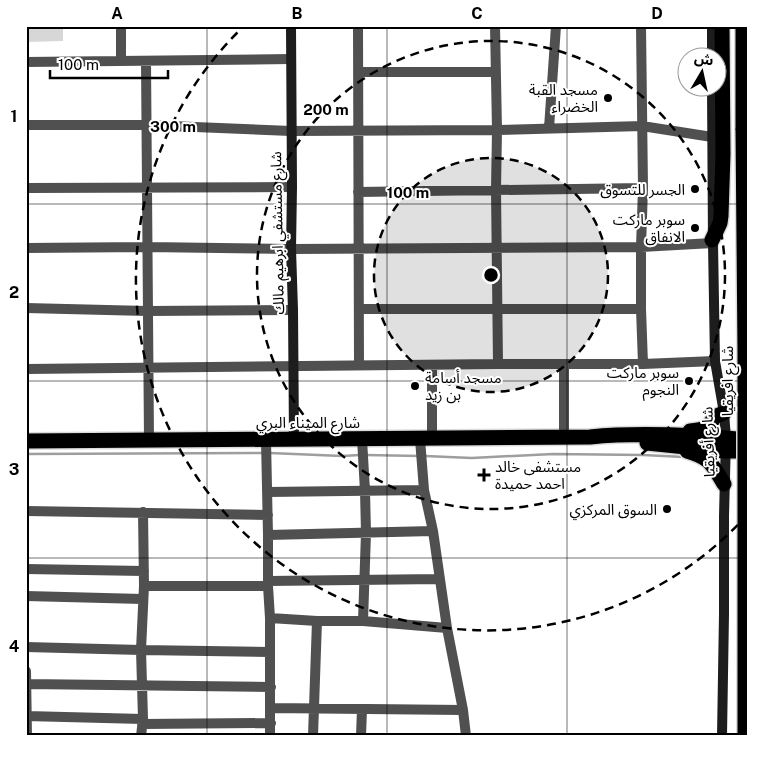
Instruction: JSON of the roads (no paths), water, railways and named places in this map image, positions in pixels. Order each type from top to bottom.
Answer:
[{"type":"highway","points":[[712,241],[721,216],[722,26]]},
{"type":"highway","name":"شارع افريقيا","points":[[743,26],[745,736]]},
{"type":"highway","points":[[665,440],[707,427],[712,422],[714,416],[724,413]]},
{"type":"highway","name":"شارع الميناء البري","points":[[26,441],[564,438],[665,440]]},
{"type":"highway","points":[[665,440],[725,444],[748,451]]},
{"type":"highway","points":[[665,440],[703,457],[711,463],[724,484]]},
{"type":"highway","points":[[725,444],[748,440]]},
{"type":"street","points":[[121,26],[121,61]]},
{"type":"street","name":"شارع مستشفي ابرهيم مالك","points":[[291,26],[291,249],[294,440]]},
{"type":"street","points":[[358,26],[359,366]]},
{"type":"street","points":[[495,26],[498,364]]},
{"type":"street","points":[[549,128],[556,26]]},
{"type":"street","points":[[641,26],[643,188],[641,309],[643,364]]},
{"type":"street","points":[[712,26],[712,48]]},
{"type":"street","points":[[26,62],[291,59]]},
{"type":"street","points":[[146,61],[149,440]]},
{"type":"street","points":[[358,72],[495,72]]},
{"type":"street","name":"شارع أفريقيا","points":[[712,98],[712,241],[715,361],[724,413],[725,444],[722,736]]},
{"type":"street","points":[[26,125],[146,125],[291,131],[497,130],[642,126],[712,137]]},
{"type":"street","points":[[26,188],[292,187]]},
{"type":"street","points":[[358,192],[643,188]]},
{"type":"street","points":[[26,248],[641,247],[712,241]]},
{"type":"street","points":[[26,308],[147,311],[293,310]]},
{"type":"street","points":[[359,309],[641,309]]},
{"type":"street","points":[[26,369],[643,364],[715,361]]},
{"type":"street","points":[[564,364],[564,438]]},
{"type":"street","points":[[432,365],[424,490],[433,531],[447,628],[463,710],[466,736]]},
{"type":"street","points":[[362,439],[366,533],[363,621]]},
{"type":"street","points":[[266,440],[271,686],[270,736]]},
{"type":"street","points":[[268,492],[424,490]]},
{"type":"street","points":[[26,511],[268,514]]},
{"type":"street","points":[[141,736],[141,650],[144,599],[143,512]]},
{"type":"street","points":[[268,535],[433,531]]},
{"type":"street","points":[[26,569],[144,571]]},
{"type":"street","points":[[144,586],[440,579]]},
{"type":"street","points":[[26,596],[144,599]]},
{"type":"street","points":[[270,618],[363,621],[447,628]]},
{"type":"street","points":[[313,736],[317,621]]},
{"type":"street","points":[[26,647],[270,652]]},
{"type":"street","points":[[26,671],[27,736]]},
{"type":"street","points":[[26,684],[271,686]]},
{"type":"street","points":[[271,708],[463,710]]},
{"type":"street","points":[[361,736],[362,709]]},
{"type":"street","points":[[26,716],[142,722],[271,723]]},
{"type":"waterway","points":[[26,454],[265,453]]},
{"type":"waterway","points":[[270,453],[360,455]]},
{"type":"waterway","points":[[425,456],[472,458],[553,454],[684,457]]},
{"type":"waterway","points":[[365,455],[420,456]]},
{"type":"place","name":"مسجد القبة الخضراء","points":[[608,98]]},
{"type":"place","name":"الجسر للتسوق","points":[[695,189]]},
{"type":"place","name":"سوبر ماركت الانفاق","points":[[695,228]]},
{"type":"place","name":"سوبر ماركت النجوم","points":[[689,381]]},
{"type":"place","name":"مسجد أسامة بن زيد","points":[[415,386]]},
{"type":"place","name":"مستشفى خالد احمد حميدة","points":[[484,475]]},
{"type":"place","name":"السوق المركزي","points":[[667,509]]}]
